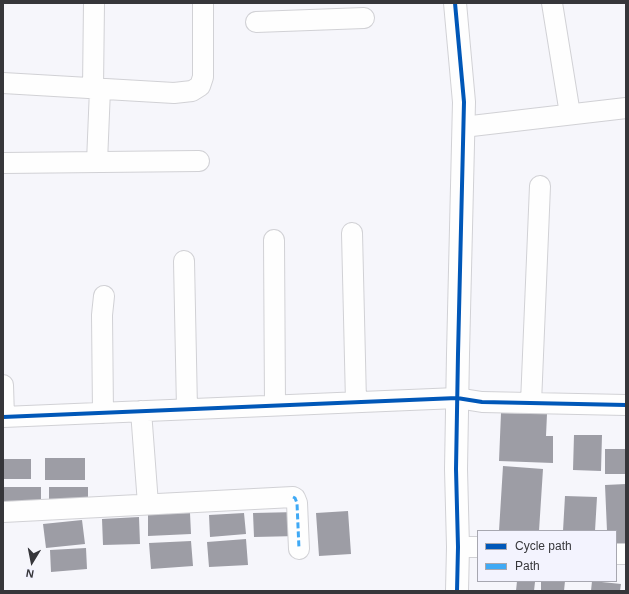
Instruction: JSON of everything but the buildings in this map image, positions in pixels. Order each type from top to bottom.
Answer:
[{"type":"street","points":[[94,3],[97,162]]},
{"type":"street","points":[[3,83],[174,93],[192,91],[200,86],[203,77],[203,3]]},
{"type":"street","points":[[455,3],[464,102],[456,469],[468,547],[457,591]]},
{"type":"street","points":[[552,3],[570,114]]},
{"type":"street","points":[[256,22],[301,12],[364,18]]},
{"type":"street","points":[[463,127],[626,108]]},
{"type":"street","points":[[3,162],[199,161]]},
{"type":"street","points":[[531,403],[540,186]]},
{"type":"street","points":[[352,233],[356,402]]},
{"type":"street","points":[[274,240],[275,405]]},
{"type":"street","points":[[184,261],[187,409]]},
{"type":"street","points":[[102,413],[102,315],[104,296]]},
{"type":"street","points":[[3,385],[4,417],[457,398],[482,402],[626,405]]},
{"type":"street","points":[[141,411],[148,504]]},
{"type":"street","points":[[3,512],[293,497],[297,503],[299,550]]},
{"type":"marked path","points":[[293,497],[297,503],[299,549]]},
{"type":"cycle path","points":[[455,3],[464,102],[456,469],[458,547],[457,591]]},
{"type":"cycle path","points":[[3,417],[457,398],[482,402],[626,405]]}]
